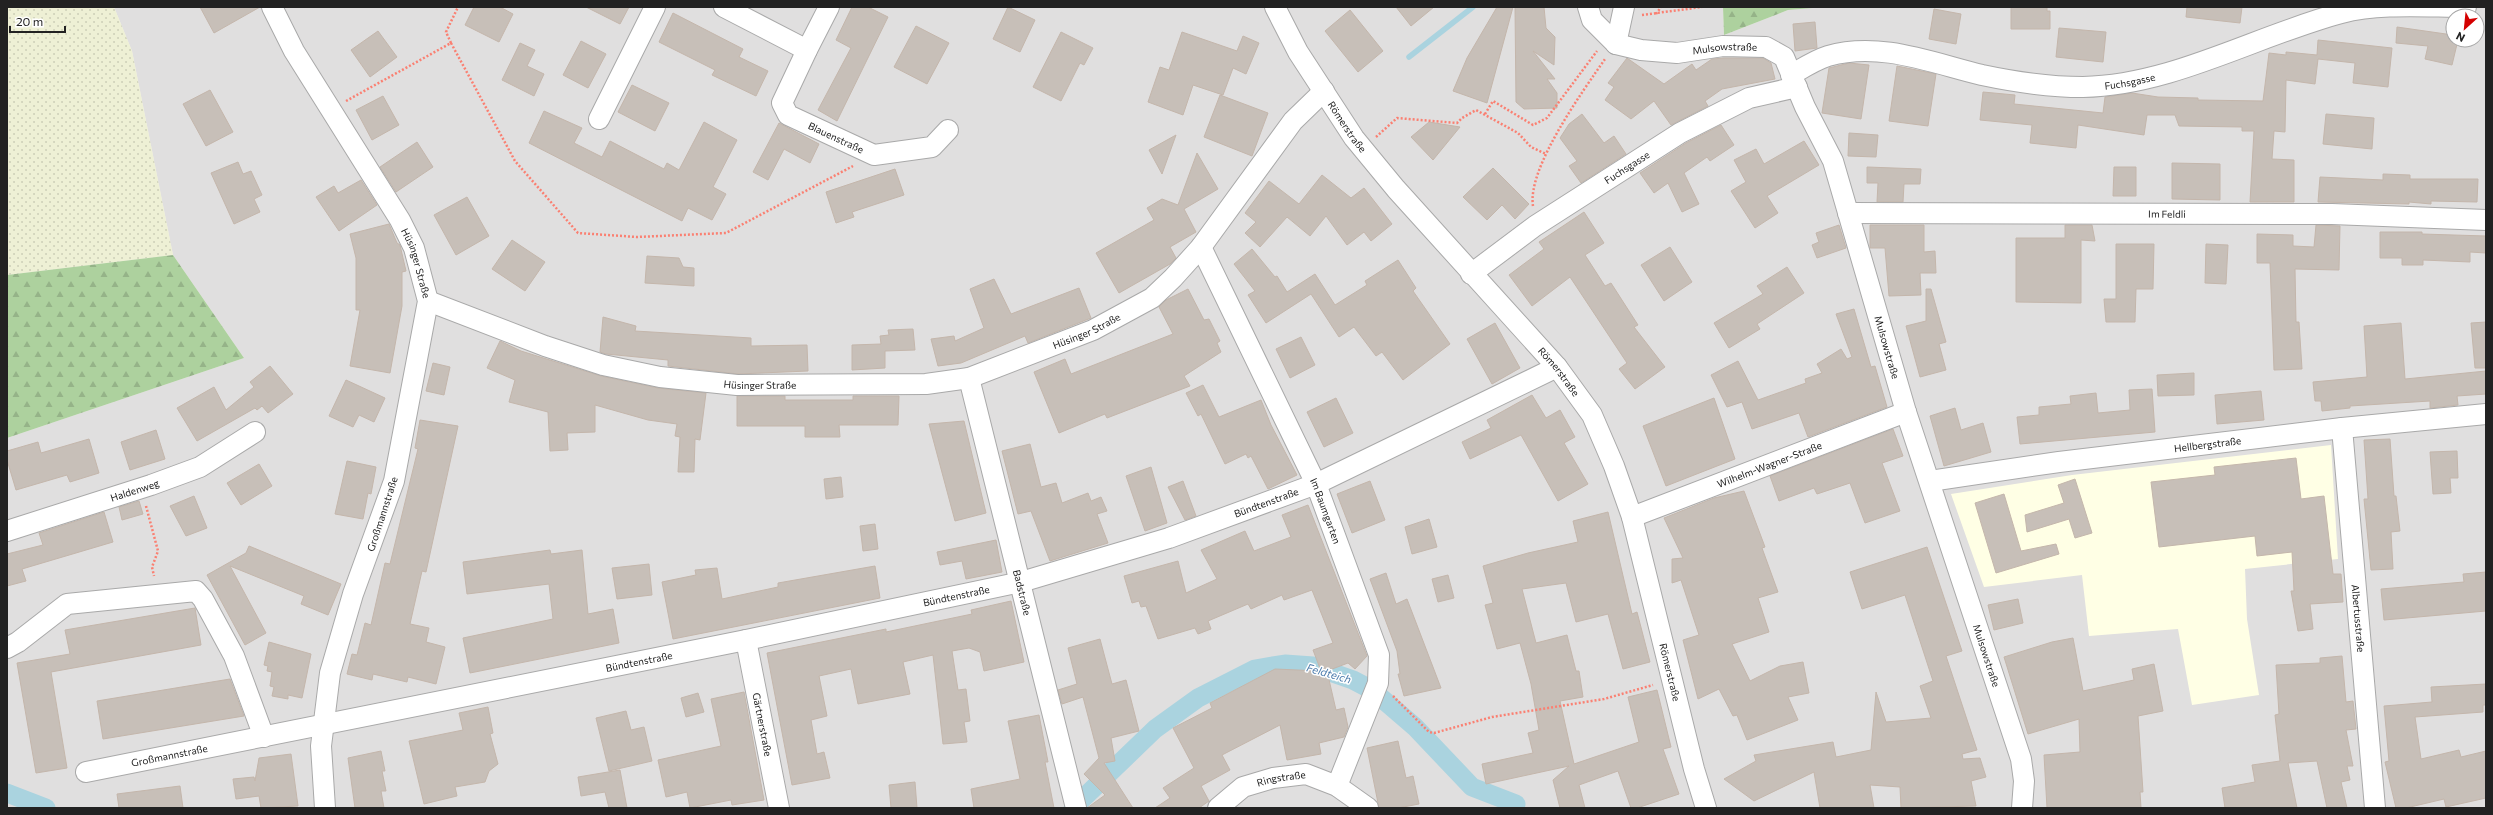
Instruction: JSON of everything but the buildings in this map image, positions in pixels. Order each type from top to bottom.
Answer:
[{"type":"street","name":"Hüsinger Straße","points":[[272,7],[294,51],[400,220],[414,248],[428,301],[545,346],[603,365],[660,377],[737,385],[926,384],[969,378],[1093,330],[1152,298],[1173,278],[1201,247],[1293,121],[1324,91]]},
{"type":"street","points":[[599,119],[655,7]]},
{"type":"street","points":[[724,7],[807,50]]},
{"type":"street","name":"Blauenstraße","points":[[829,7],[782,103],[788,115],[874,155],[932,147],[948,130]]},
{"type":"street","name":"Römerstraße","points":[[1275,7],[1298,52],[1363,149],[1471,274],[1557,367],[1592,415],[1614,466],[1632,517],[1694,769],[1706,808]]},
{"type":"street","points":[[1588,7],[1592,20],[1612,40],[1624,11]]},
{"type":"street","name":"Fuchsgasse","points":[[1471,274],[1536,226],[1680,133],[1726,108],[1794,81],[1828,56],[1856,51],[1876,51],[1912,56],[2026,83],[2083,87],[2116,84],[2179,69],[2340,13],[2371,7],[2466,7]]},
{"type":"street","name":"Mulsowstraße","points":[[1612,40],[1641,50],[1677,53],[1723,46],[1766,46],[1784,57],[1794,81],[1827,148],[1848,213],[1906,412],[2021,759],[2024,781],[2022,808]]},
{"type":"street","name":"Im Feldli","points":[[1848,213],[2332,214],[2486,220]]},
{"type":"street","name":"Im Baumgarten","points":[[1201,247],[1316,484],[1379,654],[1375,689],[1337,786]]},
{"type":"street","name":"Großmannstraße","points":[[325,808],[321,770],[324,724],[330,673],[337,645],[394,481],[428,301]]},
{"type":"street","name":"Bündtenstraße","points":[[324,724],[746,640],[1021,582],[1169,538],[1316,484],[1557,367]]},
{"type":"street","name":"Badstraße","points":[[969,378],[1021,582],[1074,802]]},
{"type":"street","name":"Wilhelm-Wagner-Straße","points":[[1632,517],[1906,412]]},
{"type":"street","name":"Hellbergstraße","points":[[1930,481],[2059,462],[2342,428],[2486,414]]},
{"type":"street","name":"Albertusstraße","points":[[2342,428],[2375,808]]},
{"type":"street","name":"Haldenweg","points":[[7,531],[142,488],[200,467],[255,432]]},
{"type":"street","points":[[7,648],[18,642],[67,604],[196,591],[203,600],[237,662],[264,737]]},
{"type":"street","name":"Gärtnerstraße","points":[[746,640],[779,808]]},
{"type":"street","name":"Großmannstraße","points":[[86,772],[324,724]]},
{"type":"street","name":"Ringstraße","points":[[1218,808],[1243,787],[1273,778],[1306,774],[1337,786],[1368,808]]},
{"type":"path","points":[[458,7],[446,32],[451,43],[515,160],[578,233],[638,237],[726,233],[874,155]]},
{"type":"path","points":[[1656,15],[1661,7]]},
{"type":"path","points":[[1624,11],[1656,15],[1702,7]]},
{"type":"path","points":[[1484,114],[1493,101],[1533,125],[1547,118],[1591,58],[1612,40]]},
{"type":"path","points":[[1536,226],[1531,196],[1546,154],[1569,111],[1612,40]]},
{"type":"path","points":[[330,110],[451,43]]},
{"type":"path","points":[[1363,149],[1397,118],[1457,123],[1462,118],[1476,110],[1518,133],[1531,147],[1546,154]]},
{"type":"path","points":[[142,488],[158,551],[152,567],[157,594]]},
{"type":"path","points":[[1375,689],[1429,732],[1434,733],[1492,718],[1604,699],[1673,680]]},
{"type":"shaded area","points":[[7,7],[114,7],[132,51],[173,255],[7,275]]},
{"type":"shaded area","points":[[114,7],[1723,7],[1724,35],[1788,10],[1825,7],[2486,7],[2486,808],[7,808],[7,438],[244,358],[173,255],[132,51]]},
{"type":"shaded area","points":[[2331,445],[2338,559],[2245,569],[2247,619],[2259,695],[2192,705],[2178,629],[2089,636],[2082,575],[1984,587],[1951,494],[2072,475]]},
{"type":"green space","points":[[1723,7],[1825,7],[1788,10],[1724,35]]},
{"type":"green space","points":[[173,255],[244,358],[7,438],[7,275]]},
{"type":"waterway","points":[[1409,57],[1473,7]]},
{"type":"waterway","name":"Feldteich","points":[[1073,808],[1155,729],[1198,698],[1255,669],[1285,664],[1313,666],[1353,680],[1372,690],[1415,727],[1472,787],[1516,804]]},
{"type":"waterway","name":"Feldteich","points":[[7,793],[46,808]]}]
